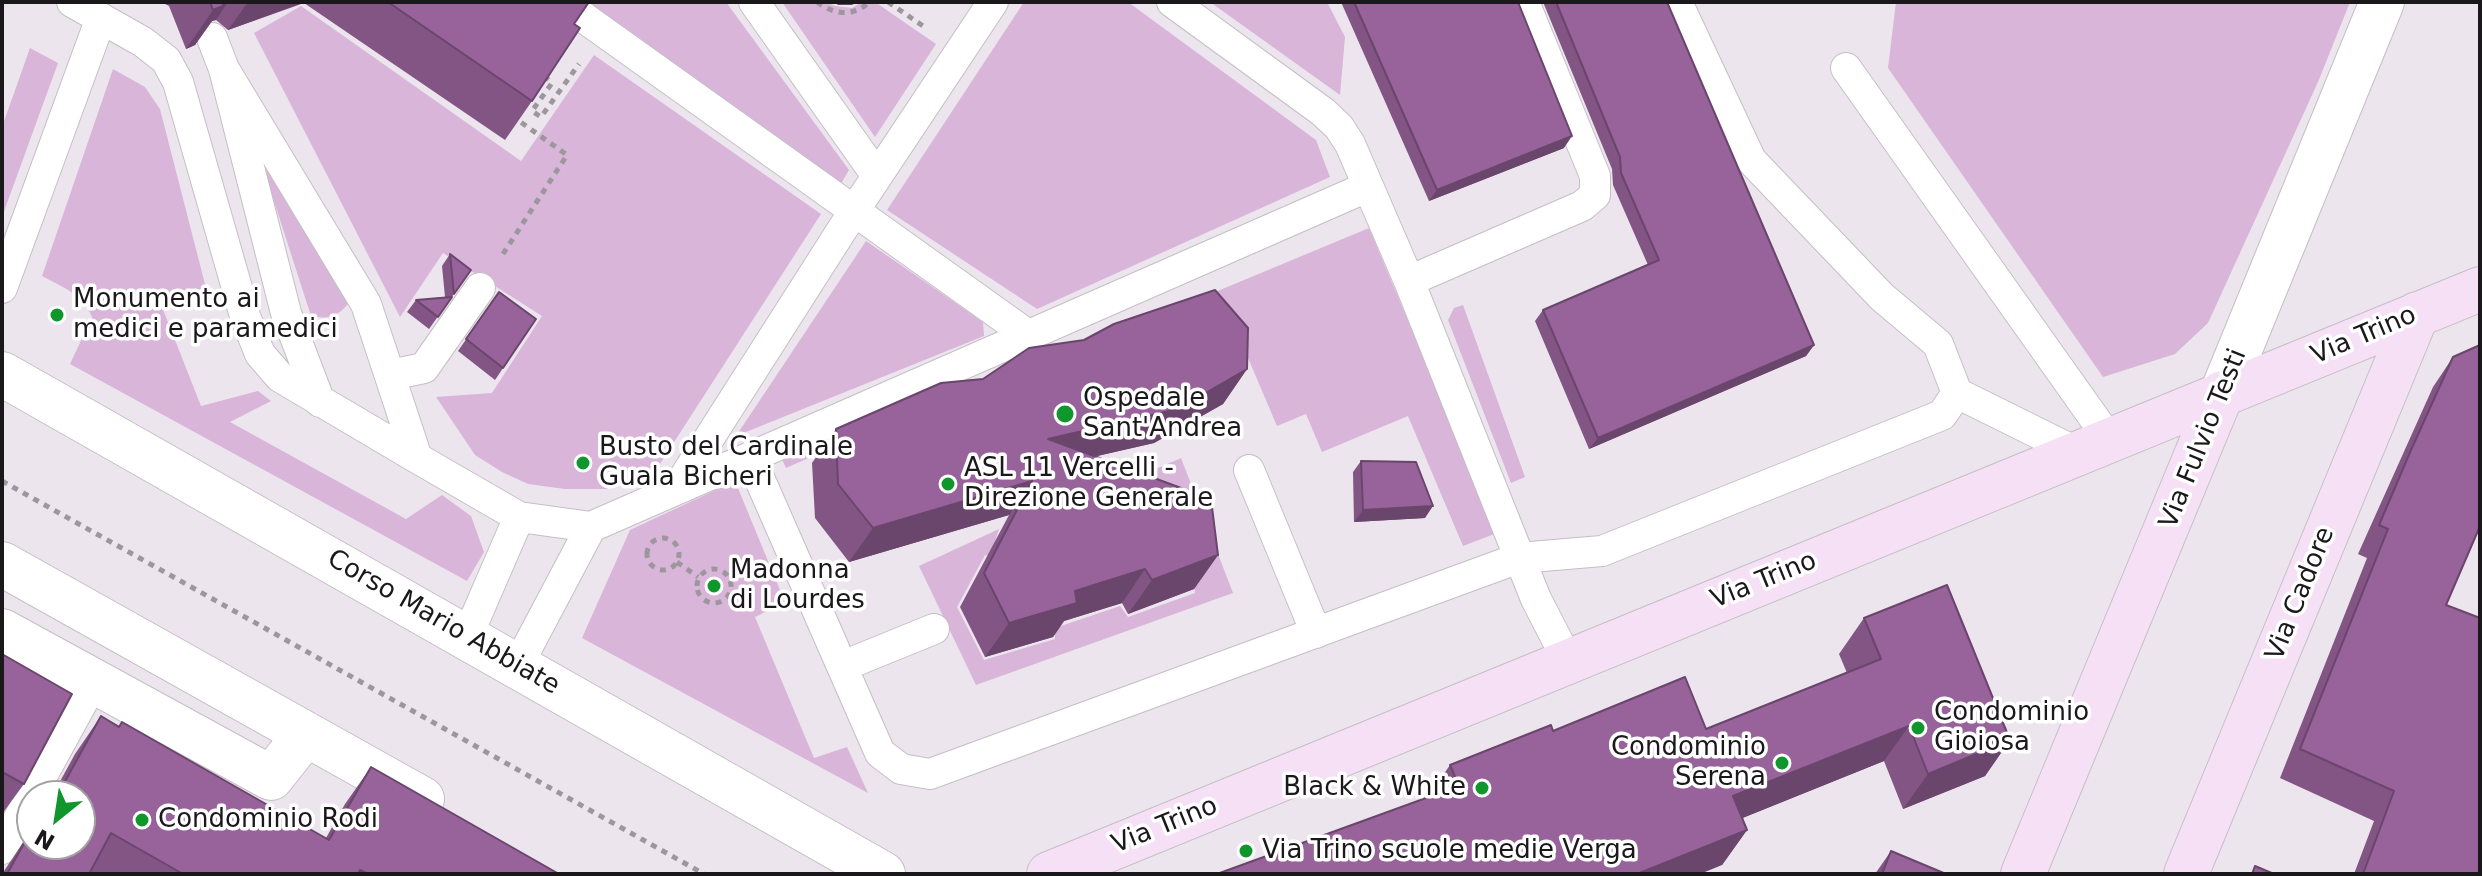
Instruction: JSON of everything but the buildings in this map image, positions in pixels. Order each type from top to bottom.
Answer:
[{"type":"main road","name":"Via Trino","points":[[1049,874],[2480,289]]},
{"type":"main road","name":"Via Cadore","points":[[2186,874],[2417,314]]},
{"type":"main road","name":"Via Fulvio Testi","points":[[2023,874],[2222,393]]},
{"type":"street","name":"Via Fulvio Testi","points":[[2222,393],[2382,2]]},
{"type":"street","name":"Corso Mario Abbiate","points":[[2,374],[883,874]]},
{"type":"street","points":[[2,564],[452,815]]},
{"type":"street","points":[[2,631],[271,778],[306,734]]},
{"type":"lane","points":[[72,2],[143,42],[166,60],[178,82],[245,316],[260,354],[280,377],[519,517],[591,527],[1367,187]]},
{"type":"lane","points":[[562,2],[1028,335]]},
{"type":"lane","points":[[754,2],[877,176]]},
{"type":"lane","points":[[678,487],[854,211],[993,2]]},
{"type":"lane","points":[[1172,2],[1339,127],[1350,144],[1409,281],[1540,609],[1568,661]]},
{"type":"lane","points":[[1409,281],[1582,206],[1595,195],[1595,176],[1524,2]]},
{"type":"lane","points":[[1677,2],[1751,160],[1882,297],[1938,344],[1957,393],[2093,446]]},
{"type":"lane","points":[[2,288],[101,18]]},
{"type":"lane","points":[[212,38],[224,69],[286,313],[320,402]]},
{"type":"lane","points":[[1846,68],[2093,446]]},
{"type":"lane","points":[[224,69],[366,304],[417,458]]},
{"type":"lane","points":[[390,375],[424,368],[480,288]]},
{"type":"lane","points":[[750,457],[880,753],[901,769],[930,774],[1519,558],[1602,551],[1942,415],[1957,393]]},
{"type":"lane","points":[[1249,470],[1316,633]]},
{"type":"lane","points":[[467,637],[519,517]]},
{"type":"lane","points":[[518,665],[591,527]]},
{"type":"lane","points":[[843,666],[934,629]]},
{"type":"lane","points":[[79,750],[102,686]]},
{"type":"lane","points":[[2,849],[102,686]]},
{"type":"path","points":[[817,2],[836,12],[854,12],[869,2]]},
{"type":"path","points":[[540,74],[552,83],[532,111],[541,117],[561,89]]},
{"type":"path","points":[[480,288],[567,155],[511,115]]},
{"type":"path","points":[[2,481],[704,874]]},
{"type":"path","points":[[666,537],[677,544],[680,556],[677,562],[661,571],[650,565],[646,552],[653,540],[666,537]]},
{"type":"path","points":[[677,562],[698,577]]},
{"type":"path","points":[[716,568],[728,575],[732,589],[725,601],[712,605],[699,598],[698,577],[716,568]]},
{"type":"shaded area","points":[[581,2],[726,2],[849,170],[839,187]]},
{"type":"shaded area","points":[[782,2],[826,2],[852,8],[862,2],[875,2],[936,44],[875,137]]},
{"type":"shaded area","points":[[1024,2],[1128,2],[1316,140],[1330,177],[1037,309],[887,210]]},
{"type":"shaded area","points":[[1210,2],[1327,2],[1345,37],[1340,95]]},
{"type":"shaded area","points":[[1896,2],[2350,2],[2318,82],[2208,323],[2175,354],[2103,377],[1888,68]]},
{"type":"shaded area","points":[[301,6],[521,161],[594,55],[821,214],[658,467],[606,489],[565,489],[528,484],[475,455],[436,397],[492,393],[542,316],[443,253],[400,317],[254,33]]},
{"type":"shaded area","points":[[30,48],[58,63],[2,217],[2,127]]},
{"type":"shaded area","points":[[113,69],[145,87],[160,109],[207,292],[162,307],[201,406],[258,391],[271,401],[230,422],[406,519],[442,495],[471,516],[484,552],[467,581],[70,364],[92,317],[78,297],[42,276]]},
{"type":"shaded area","points":[[272,160],[351,300],[334,316],[311,316],[262,164]]},
{"type":"shaded area","points":[[1369,228],[1497,533],[1463,546],[1408,416],[1322,452],[1306,414],[1277,426],[1222,297],[1138,331],[1136,325]]},
{"type":"shaded area","points":[[866,241],[983,322],[984,336],[736,436]]},
{"type":"shaded area","points":[[1463,305],[1525,477],[1511,483],[1448,320],[1454,308]]},
{"type":"shaded area","points":[[887,410],[892,421],[786,468],[781,457]]},
{"type":"shaded area","points":[[1181,458],[1233,593],[976,685],[919,566],[999,529],[990,557],[985,555],[957,607],[984,660],[1055,639],[1055,628],[1120,606],[1128,617],[1195,593],[1189,531],[1100,493]]},
{"type":"shaded area","points":[[735,481],[785,602],[755,617],[814,758],[847,747],[868,793],[582,638],[630,530]]},
{"type":"place","name":"Monumento ai medici e paramedici","points":[[57,315]]},
{"type":"place","name":"Ospedale Sant'Andrea","points":[[1065,414]]},
{"type":"place","name":"Busto del Cardinale Guala Bicheri","points":[[583,463]]},
{"type":"place","name":"ASL 11 Vercelli - Direzione Generale","points":[[948,484]]},
{"type":"place","name":"Madonna di Lourdes","points":[[714,586]]},
{"type":"place","name":"Condominio Gioiosa","points":[[1918,728]]},
{"type":"place","name":"Condominio Serena","points":[[1782,763]]},
{"type":"place","name":"Black & White","points":[[1482,788]]},
{"type":"place","name":"Condominio Rodi","points":[[142,820]]},
{"type":"place","name":"Via Trino scuole medie Verga","points":[[1246,851]]}]
